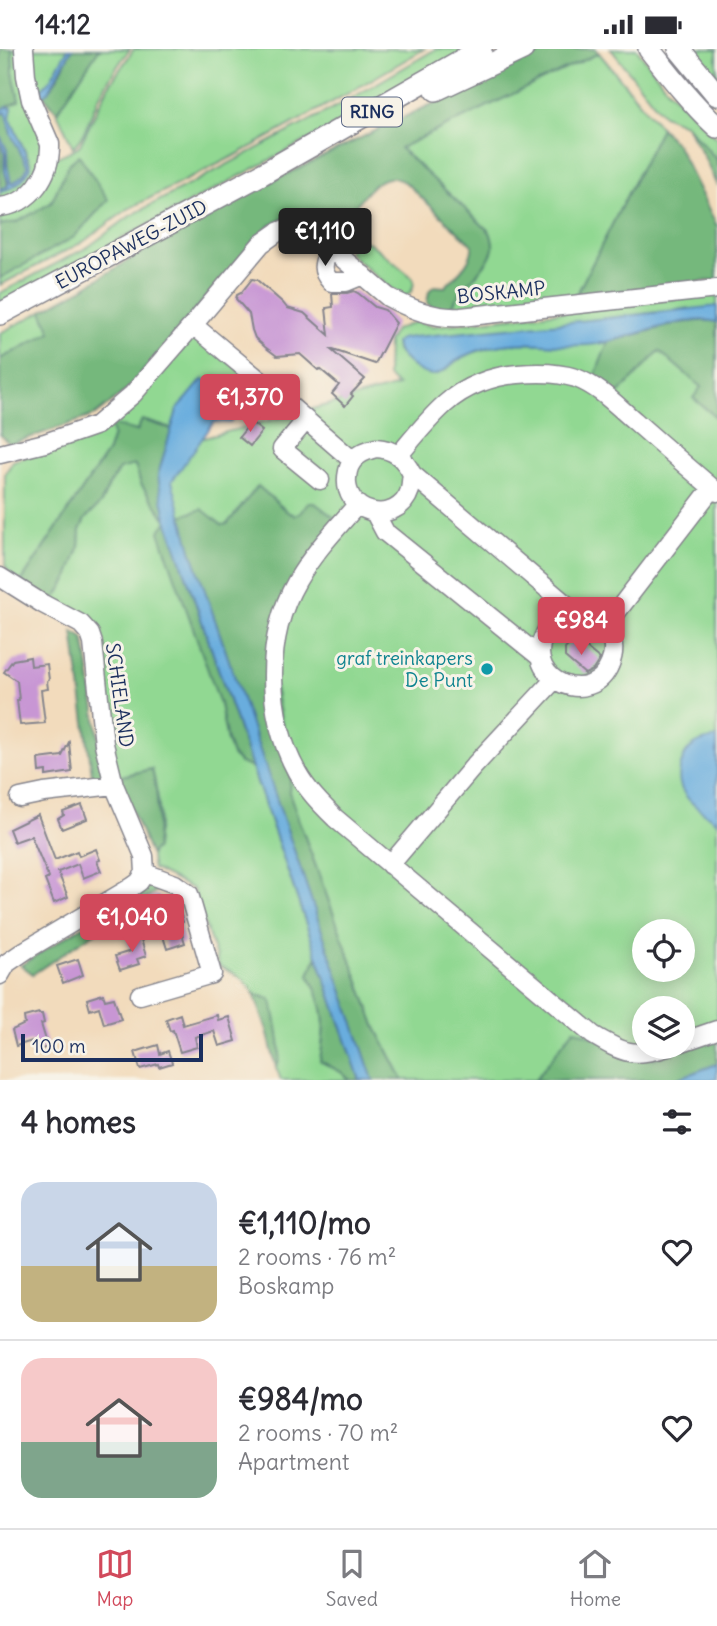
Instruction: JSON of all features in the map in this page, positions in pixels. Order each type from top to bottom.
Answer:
[{"type":"main road","name":"EUROPAWEG-ZUID","points":[[0,314],[262,174],[481,49]]},
{"type":"main road","name":"EUROPAWEG-ZUID","points":[[262,174],[306,156],[384,115],[523,49]]},
{"type":"main road","points":[[649,49],[666,72],[717,127]]},
{"type":"main road","points":[[679,49],[717,95]]},
{"type":"street","points":[[0,207],[11,205],[30,195],[40,184],[51,152],[31,100],[24,49]]},
{"type":"street","name":"BOSKAMP","points":[[0,454],[97,425],[133,394],[261,244],[291,227],[304,227],[388,297],[401,304],[449,318],[717,289]]},
{"type":"street","points":[[330,247],[323,271],[331,282],[346,282],[363,275]]},
{"type":"street","points":[[193,325],[352,460]]},
{"type":"street","points":[[399,455],[447,402],[484,381],[505,375],[539,372],[577,379],[601,392],[714,490],[604,627]]},
{"type":"street","points":[[306,420],[282,449],[320,480]]},
{"type":"street","points":[[412,474],[410,491],[404,501],[392,510],[376,513],[357,505],[348,492],[346,481],[352,460],[365,450],[385,448],[399,455],[412,474],[576,613]]},
{"type":"street","points":[[357,505],[316,552],[296,581],[280,619],[272,673],[274,700],[288,753],[298,773],[314,796],[335,818],[593,1035],[619,1050],[632,1052]]},
{"type":"street","points":[[376,513],[385,532],[540,657]]},
{"type":"street","name":"SCHIELAND","points":[[0,577],[82,624],[90,634],[104,744],[114,785],[144,856],[145,873]]},
{"type":"street","points":[[576,613],[598,621],[611,638],[613,650],[608,670],[603,677],[584,687],[572,687],[554,680],[545,671],[540,657],[540,644],[546,629],[555,620],[576,613]]},
{"type":"street","points":[[390,865],[474,767],[554,680]]},
{"type":"street","points":[[20,798],[114,785]]},
{"type":"street","points":[[2,965],[132,887],[145,873],[175,884],[189,894],[212,974],[140,995]]},
{"type":"street","points":[[695,1038],[717,1030]]},
{"type":"green space","points":[[0,49],[12,49],[13,73],[19,101],[0,111]]},
{"type":"green space","points":[[12,49],[20,49],[45,147],[31,186],[0,202],[0,192],[19,182],[31,164],[9,116],[12,108],[9,106],[19,101],[13,73]]},
{"type":"green space","points":[[27,49],[68,49],[50,80],[38,93]]},
{"type":"green space","points":[[72,49],[99,49],[57,112],[43,95],[56,80]]},
{"type":"green space","points":[[99,49],[130,49],[106,84],[85,130],[73,147],[57,112]]},
{"type":"green space","points":[[134,49],[424,49],[240,153],[128,209],[83,242],[0,285],[0,278],[74,237],[108,200],[79,156],[69,164],[51,203],[17,222],[0,225],[0,212],[54,159],[80,145],[108,87]]},
{"type":"green space","points":[[436,49],[472,49],[423,79],[0,303],[0,293],[88,247],[130,216],[345,102]]},
{"type":"green space","points":[[550,49],[595,49],[599,53],[400,148],[490,232],[493,247],[490,256],[460,293],[451,310],[435,309],[427,303],[429,291],[434,286],[445,287],[467,262],[472,245],[405,182],[387,178],[367,191],[347,217],[351,222],[349,228],[335,238],[327,236],[299,218],[289,216],[269,226],[128,389],[95,415],[9,444],[0,434],[0,359],[51,332],[42,311],[229,202]]},
{"type":"green space","points":[[611,49],[637,49],[665,86],[717,139],[717,160],[685,124],[663,115]]},
{"type":"green space","points":[[688,49],[717,49],[717,86]]},
{"type":"green space","points":[[599,53],[661,128],[576,296],[451,310],[490,253],[490,232],[400,148]]},
{"type":"green space","points":[[5,111],[11,134],[28,167],[13,184],[9,178],[7,150],[0,136],[0,114]]},
{"type":"green space","points":[[685,124],[717,160],[717,186],[704,157]]},
{"type":"green space","points":[[661,128],[677,145],[717,226],[717,280],[576,296]]},
{"type":"green space","points":[[0,142],[4,152],[7,187],[0,189]]},
{"type":"green space","points":[[79,155],[108,200],[74,237],[0,278],[0,225],[17,222],[51,203],[69,164]]},
{"type":"green space","points":[[363,241],[370,243],[413,278],[413,287],[405,297],[348,252],[352,246]]},
{"type":"green space","points":[[717,294],[717,1046],[695,1052],[695,996],[632,996],[632,1059],[673,1059],[601,1080],[403,1080],[376,1028],[299,821],[141,455],[398,386],[387,376],[388,342],[395,330],[415,322],[432,326]],"holes":[[[690,308],[556,344],[518,343],[495,346],[472,353],[444,371],[427,374],[403,358],[396,350],[395,344]]]},
{"type":"green space","points":[[42,311],[52,332],[0,359],[0,333]]},
{"type":"green space","points":[[680,323],[717,323],[717,418],[693,398],[701,387],[659,351],[616,397],[593,381],[608,342]]},
{"type":"green space","points":[[195,335],[260,387],[241,409],[203,380],[177,410],[172,429],[142,420],[137,431],[113,435],[108,451],[21,582],[5,566],[5,474],[13,461],[100,433],[139,398]]},
{"type":"green space","points":[[142,420],[172,429],[158,475],[166,517],[252,768],[240,763],[232,755],[220,704],[159,532],[167,521],[141,484],[135,465],[119,469],[101,503],[85,519],[80,530],[79,548],[67,580],[54,601],[21,582],[108,451],[113,435],[110,424],[137,431]]},
{"type":"green space","points":[[135,464],[141,484],[167,521],[220,704],[232,756],[252,768],[317,956],[309,975],[324,1017],[320,1061],[350,1080],[281,1080],[276,1067],[280,1052],[279,1043],[265,997],[254,994],[239,977],[219,966],[193,889],[153,869],[151,852],[158,831],[159,816],[155,784],[151,769],[118,777],[113,763],[100,636],[54,601],[67,580],[79,548],[80,530],[85,519],[101,503],[119,469]]},
{"type":"green space","points":[[258,486],[289,513],[295,515],[308,503],[315,503],[336,519],[268,650],[291,773],[289,792],[376,1028],[403,1080],[373,1080],[181,516],[202,509],[222,525],[227,524]]},
{"type":"green space","points":[[73,632],[83,638],[86,649],[105,780],[93,782]]},
{"type":"green space","points":[[152,769],[158,818],[156,848],[150,854],[118,777]]},
{"type":"green space","points":[[149,883],[161,888],[33,974],[21,965],[139,891]]},
{"type":"green space","points":[[317,956],[360,1080],[350,1080],[320,1061],[324,1017],[309,975]]},
{"type":"green space","points":[[254,994],[270,999],[273,1005],[280,1046],[276,1067],[267,1030]]},
{"type":"green space","points":[[574,1029],[632,1051],[632,1059],[695,1059],[695,1045],[717,1038],[717,1064],[674,1080],[535,1080]]},
{"type":"water","points":[[68,49],[72,49],[48,92],[38,96],[38,93],[50,80]]},
{"type":"water","points":[[7,107],[12,108],[10,118],[31,167],[18,183],[0,192],[0,189],[7,187],[9,183],[0,136],[7,150],[11,182],[24,174],[28,167],[11,134],[6,112],[0,114],[0,111]]},
{"type":"water","points":[[717,306],[717,322],[690,321],[597,344],[521,343],[496,346],[465,356],[434,375],[422,372],[410,364],[400,354],[395,343],[400,339],[413,337]]},
{"type":"water","points":[[203,379],[241,409],[230,423],[214,422],[172,481],[191,550],[373,1080],[360,1080],[166,517],[158,475],[177,410]]},
{"type":"water","points":[[717,738],[717,822],[687,797],[681,787],[679,773],[683,759],[691,748]]},
{"type":"water","points":[[717,1064],[717,1078],[712,1080],[674,1080]]},
{"type":"building","points":[[252,279],[257,280],[287,308],[304,313],[329,335],[326,308],[333,307],[332,293],[354,291],[375,307],[385,310],[396,323],[375,364],[330,349],[365,379],[351,394],[353,396],[345,406],[332,394],[339,385],[320,369],[300,354],[277,356],[255,338],[249,314],[236,299]]},
{"type":"building","points":[[251,422],[262,431],[250,446],[239,437]]},
{"type":"building","points":[[571,642],[579,642],[600,659],[593,670],[585,674],[565,657],[565,649]]},
{"type":"building","points":[[30,657],[31,666],[47,664],[48,689],[41,690],[45,723],[20,725],[17,681],[4,672],[13,660]]},
{"type":"building","points":[[69,742],[72,772],[46,776],[46,771],[39,772],[38,759],[62,756]]},
{"type":"building","points":[[82,805],[87,819],[62,829],[58,819],[64,815],[63,812]]},
{"type":"building","points":[[38,815],[55,860],[77,851],[79,856],[96,849],[100,860],[97,861],[101,871],[83,878],[78,864],[58,872],[68,897],[54,903],[45,880],[49,878],[31,836],[14,842],[9,829]]},
{"type":"building","points":[[158,895],[160,901],[173,897],[176,899],[183,922],[179,924],[185,943],[167,949],[155,910],[148,912],[144,899]]},
{"type":"building","points":[[140,936],[146,956],[137,959],[139,964],[120,970],[115,956],[131,951],[127,940]]},
{"type":"building","points":[[78,959],[83,975],[63,983],[57,966]]},
{"type":"building","points":[[103,994],[105,1000],[114,998],[121,1019],[104,1024],[99,1007],[90,1010],[87,999]]},
{"type":"building","points":[[42,1014],[44,1023],[41,1024],[48,1047],[35,1051],[32,1041],[16,1046],[12,1030],[25,1024],[24,1017]]},
{"type":"building","points":[[180,1014],[183,1025],[217,1015],[218,1020],[229,1017],[236,1041],[219,1046],[214,1031],[195,1037],[197,1047],[180,1052],[173,1030],[170,1031],[166,1019]]},
{"type":"building","points":[[158,1045],[160,1054],[168,1051],[172,1063],[140,1069],[135,1052]]},
{"type":"place","name":"graf treinkapers De Punt","points":[[487,669]]}]
